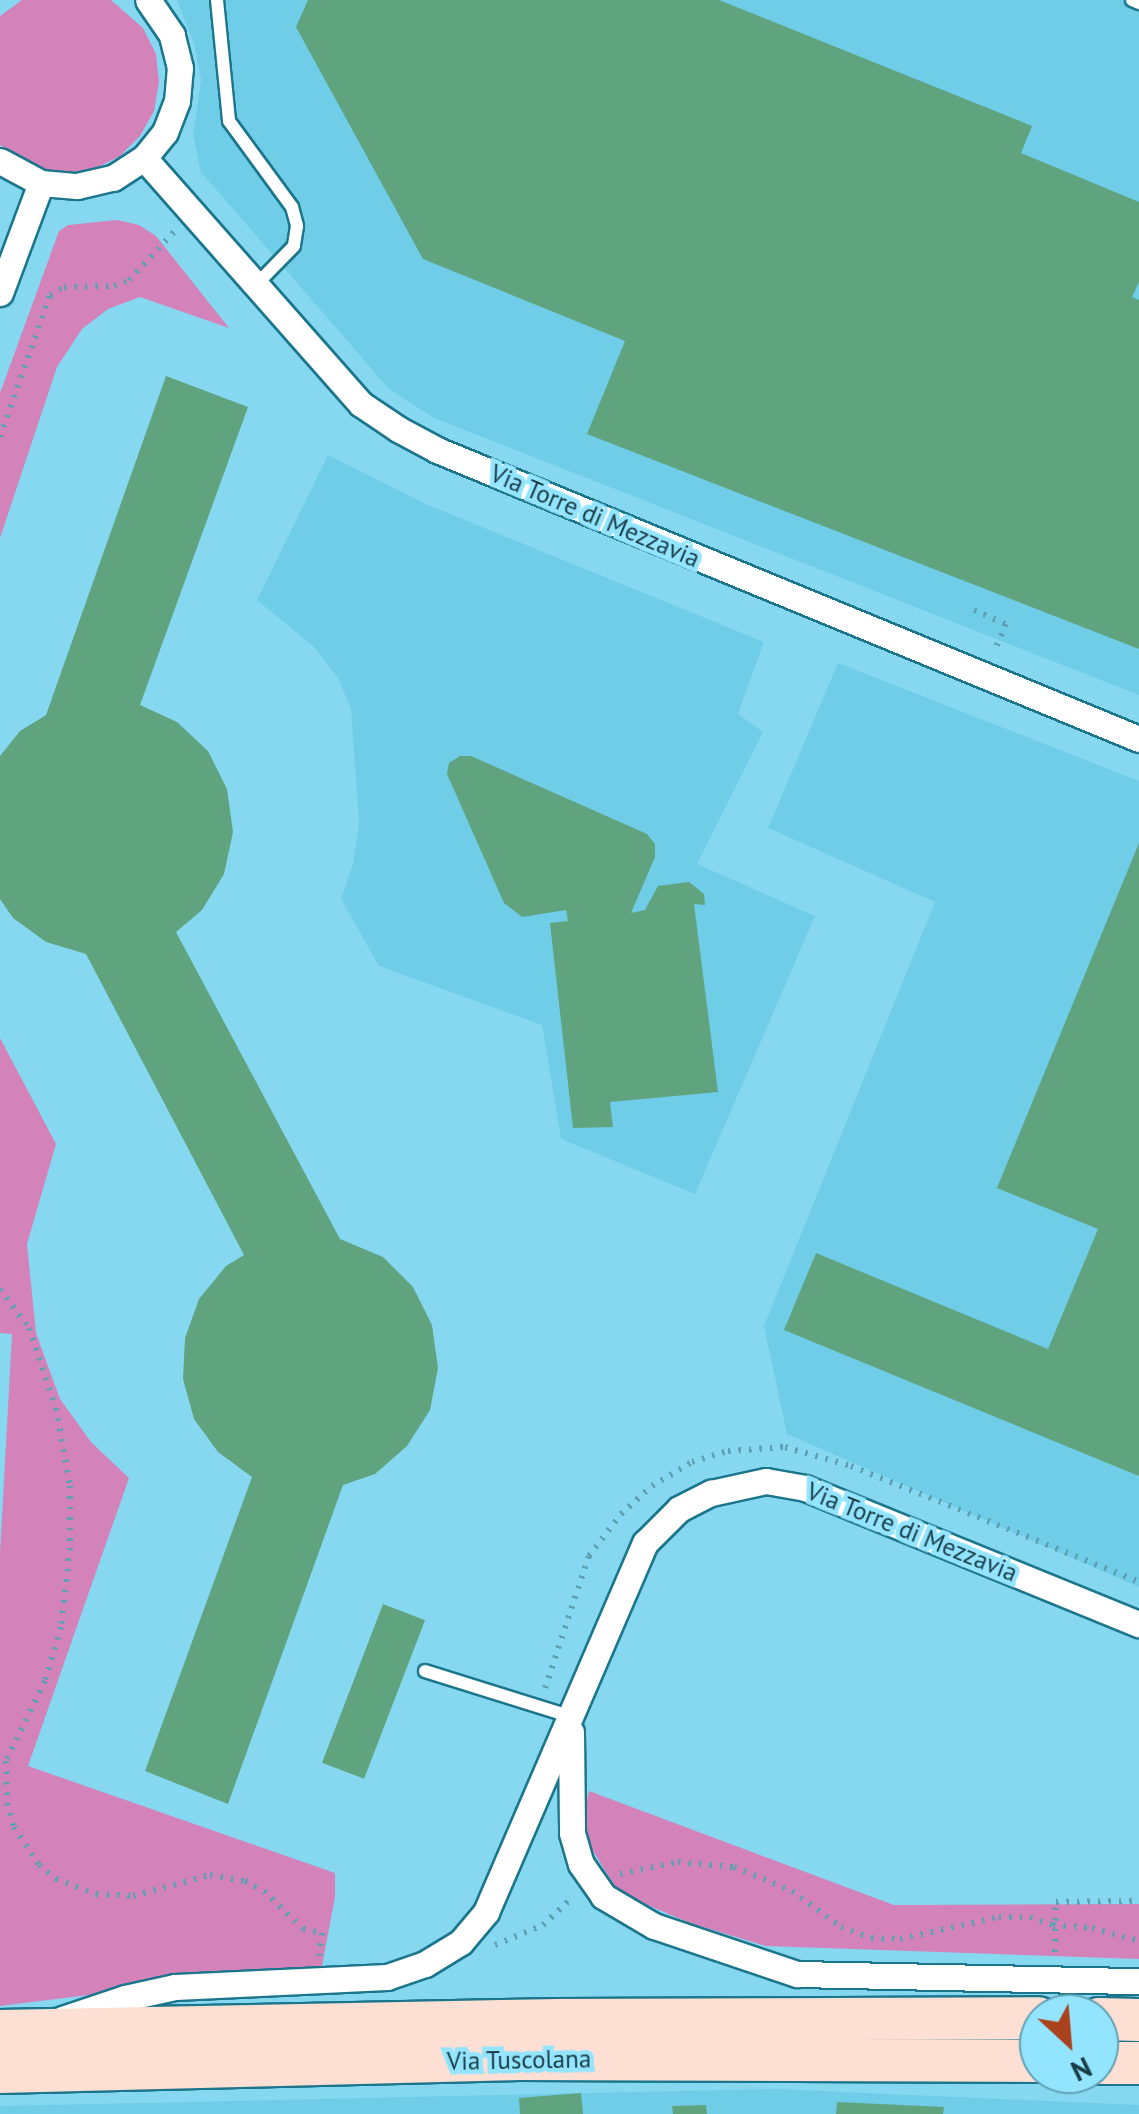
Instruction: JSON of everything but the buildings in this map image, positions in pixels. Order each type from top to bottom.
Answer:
[{"type":"main road","name":"Via Tuscolana","points":[[17,2030],[579,2020],[1019,2018]]},
{"type":"main road","name":"Via Tuscolana","points":[[0,2072],[520,2059],[1019,2062]]},
{"type":"street","points":[[0,161],[41,183],[77,186],[113,178],[144,158],[165,132],[178,101],[180,68],[172,36],[153,2]]},
{"type":"street","name":"Via Torre di Mezzavia","points":[[144,158],[361,404],[437,450],[1139,739]]},
{"type":"street","points":[[0,293],[9,240],[41,183]]},
{"type":"street","name":"Via Torre di Mezzavia","points":[[17,2030],[159,1990],[231,1982],[367,1980],[443,1956],[471,1933],[486,1912],[646,1543],[668,1519],[694,1500],[746,1483],[786,1483],[822,1493],[1139,1624]]},
{"type":"street","name":"Via Torre di Mezzavia","points":[[572,1718],[572,1834],[581,1864],[604,1896],[654,1926],[797,1974],[1139,1981]]},
{"type":"lane","points":[[217,0],[229,121],[292,207],[297,226],[294,246],[256,285]]},
{"type":"lane","points":[[1132,0],[1139,3]]},
{"type":"lane","points":[[425,1671],[572,1718]]},
{"type":"path","points":[[0,437],[50,294],[64,286],[114,286],[129,280],[194,213]]},
{"type":"path","points":[[974,610],[1006,624]]},
{"type":"path","points":[[0,1289],[29,1328],[56,1408],[70,1486],[70,1548],[60,1627],[45,1681],[6,1762],[7,1803],[14,1828],[39,1864],[75,1888],[134,1896],[191,1877],[228,1876],[264,1891],[303,1929],[322,1933]]},
{"type":"path","points":[[539,1706],[588,1556],[620,1514],[652,1486],[692,1462],[728,1451],[786,1447],[851,1466],[1139,1582]]},
{"type":"path","points":[[1056,1964],[1056,1902],[1139,1902]]},
{"type":"shaded area","points":[[22,0],[111,0],[143,28],[156,54],[159,82],[154,111],[140,136],[120,156],[94,169],[66,173],[34,168],[0,145],[0,16]]},
{"type":"shaded area","points":[[177,0],[1139,0],[1139,695],[434,418],[389,389],[201,172],[193,135],[201,80],[195,47]]},
{"type":"shaded area","points":[[117,220],[139,225],[156,236],[229,328],[140,297],[108,309],[82,329],[57,367],[0,538],[0,393],[59,231],[68,225]]},
{"type":"shaded area","points":[[328,455],[428,505],[764,642],[738,714],[763,732],[697,864],[815,916],[695,1194],[561,1139],[542,1025],[379,966],[341,899],[353,864],[359,823],[351,709],[338,678],[314,647],[257,600]]},
{"type":"shaded area","points":[[838,663],[1139,781],[1139,1587],[787,1434],[764,1326],[935,902],[768,828]]},
{"type":"shaded area","points":[[0,1038],[56,1144],[27,1244],[36,1333],[60,1399],[91,1442],[129,1478],[28,1766],[335,1873],[335,1897],[322,1966],[0,2006],[0,1553],[12,1334],[0,1333]]},
{"type":"shaded area","points":[[589,1791],[894,1905],[1139,1904],[1139,1959],[766,1946],[690,1923],[619,1893],[590,1846],[584,1813]]},
{"type":"shaded area","points":[[776,2089],[1139,2105],[1139,2114],[0,2114],[0,2106]]}]
